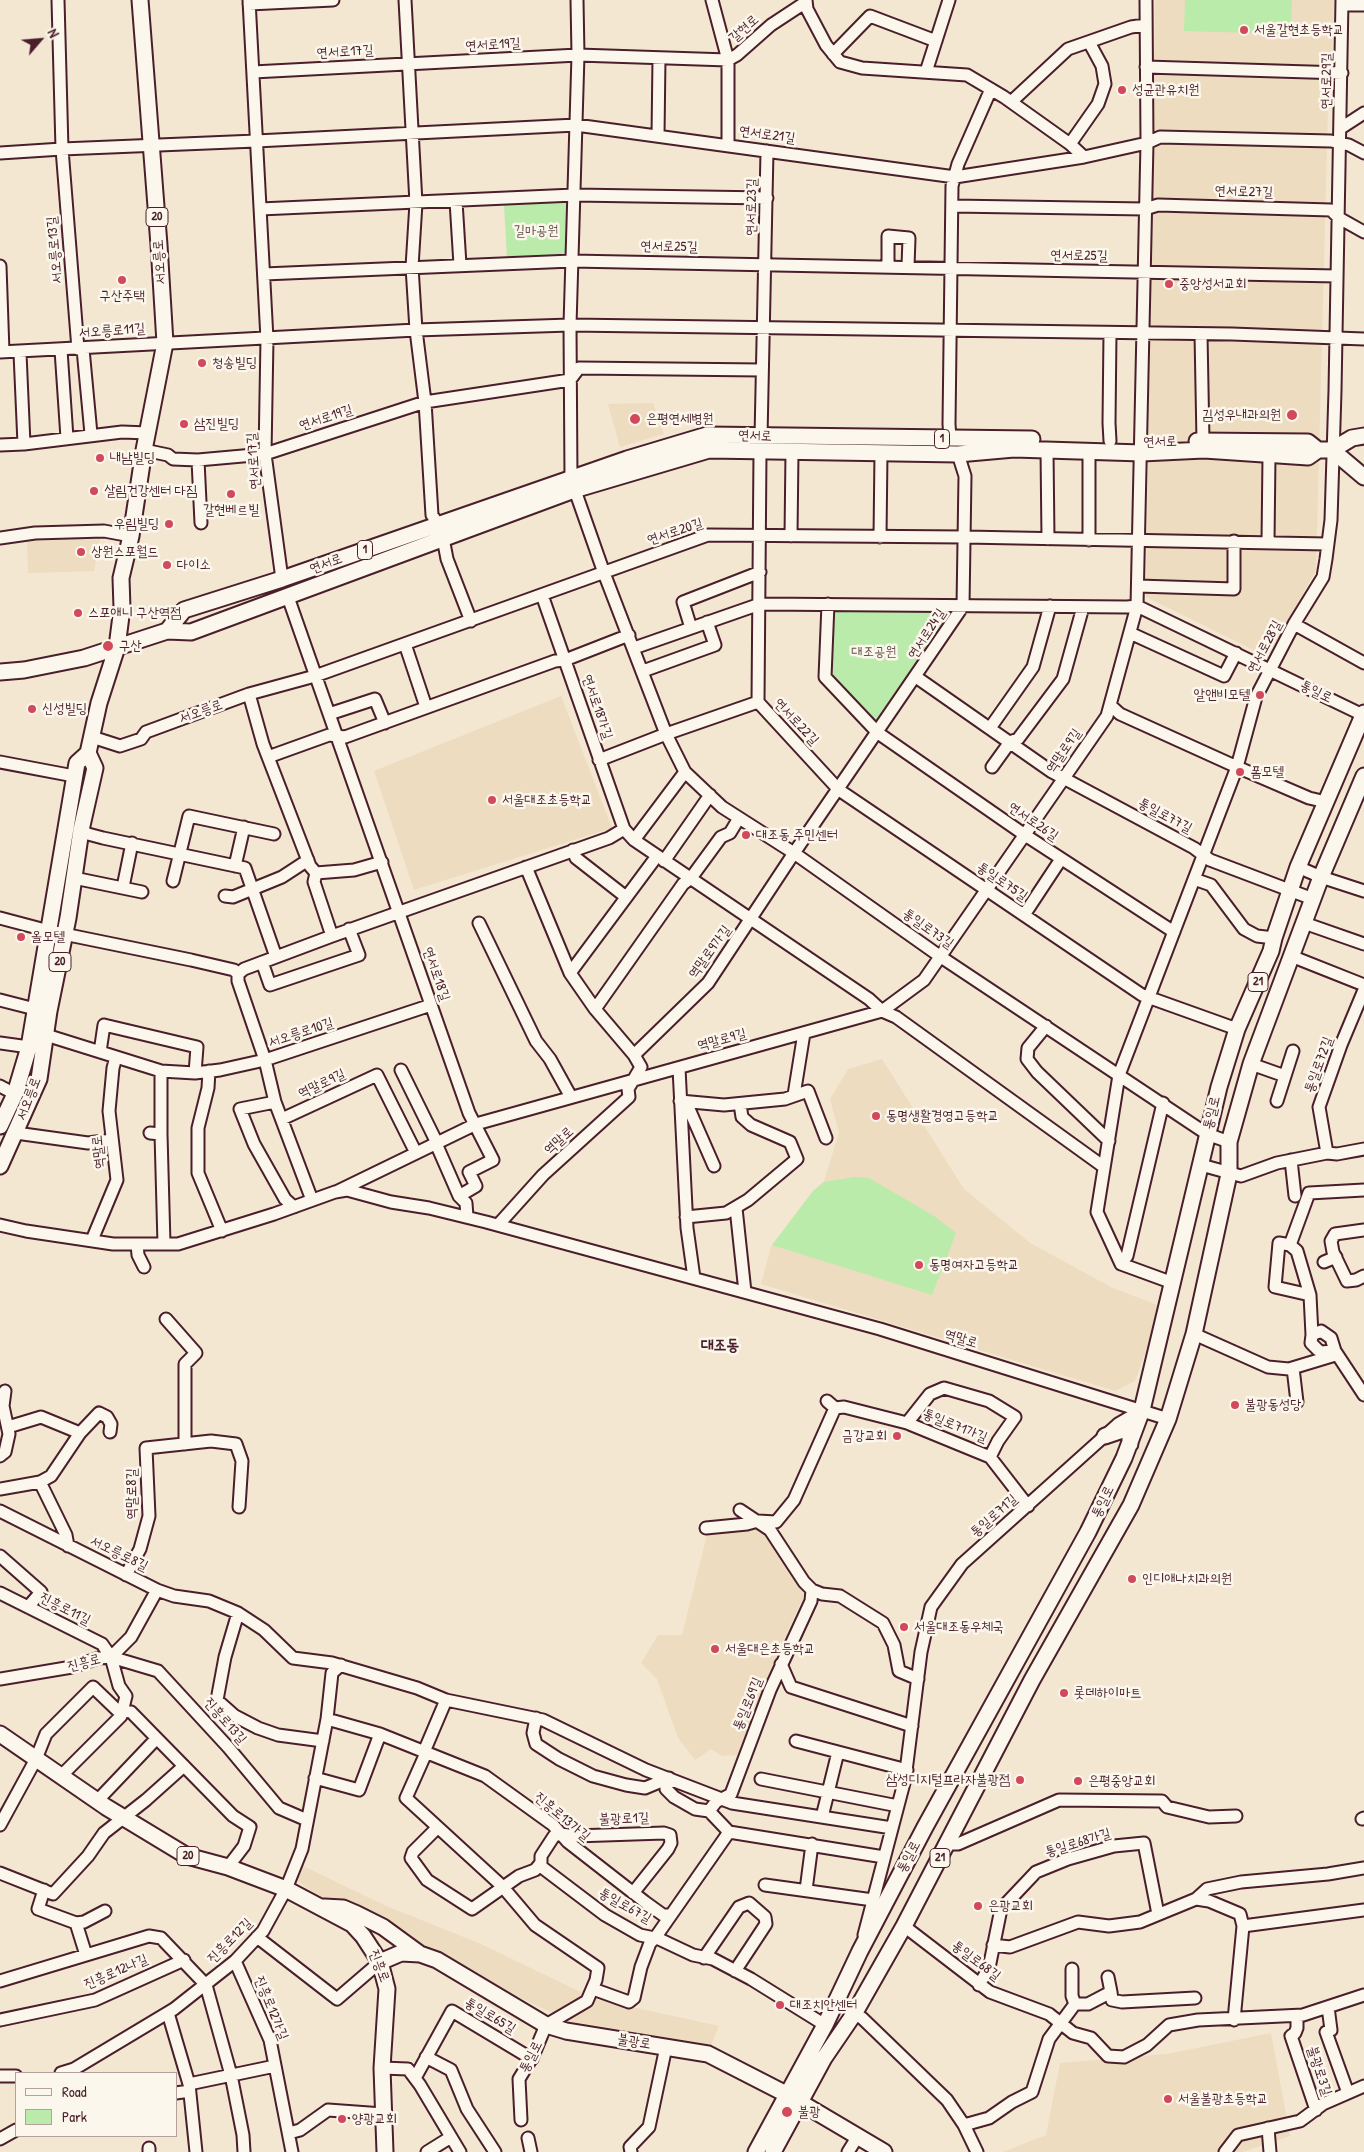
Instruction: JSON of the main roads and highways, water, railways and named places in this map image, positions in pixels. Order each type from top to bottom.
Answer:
[{"type":"main road","name":"서오릉로","points":[[0,1126],[15,1094],[29,1047],[77,763],[88,753],[99,703],[117,647],[122,608],[121,578],[131,536],[144,450],[165,342],[140,0]]},
{"type":"main road","name":"1","points":[[1325,450],[1352,438],[1364,436]]},
{"type":"main road","name":"연서로","points":[[167,631],[184,610],[282,579],[438,524],[572,485],[709,450],[760,444],[950,438],[1110,441],[1142,448],[1204,450],[1269,456],[1308,457],[1325,450]]},
{"type":"main road","name":"연서로","points":[[760,444],[792,452],[958,454],[1014,449],[1089,451],[1142,448],[1204,441],[1308,442],[1325,450],[1363,476]]},
{"type":"main road","name":"연서로","points":[[0,672],[24,670],[84,658],[167,631],[191,632],[443,538],[572,485]]},
{"type":"main road","name":"통일로","points":[[756,2152],[824,2025],[860,1951],[947,1786],[1088,1532],[1130,1444],[1142,1410],[1218,1087],[1237,1029],[1271,951],[1298,867],[1363,714]]},
{"type":"main road","name":"서오릉로","points":[[0,1166],[39,1079],[66,934],[81,830],[95,768],[88,753]]},
{"type":"main road","name":"통일로","points":[[773,2152],[824,2058],[854,2014],[904,1926],[1032,1680],[1131,1505],[1168,1419],[1194,1334],[1229,1174],[1228,1142],[1250,1064],[1321,877],[1364,776]]},
{"type":"main road","points":[[1105,1436],[1126,1429],[1130,1435],[1130,1444]]},
{"type":"main road","name":"진흥로","points":[[1,1736],[97,1801],[187,1856],[228,1867],[286,1888],[352,1924],[371,1946],[380,1962],[387,1988],[382,2068],[385,2152]]},
{"type":"main road","points":[[321,1907],[343,1908],[352,1912],[383,1927],[420,1954]]},
{"type":"main road","name":"불광로","points":[[380,1962],[401,1953],[420,1954],[437,1960],[546,2025],[566,2031],[708,2054],[801,2102],[884,2152]]},
{"type":"place","name":"서울갈현초등학교","points":[[1244,30]]},
{"type":"place","name":"성균관유치원","points":[[1122,90]]},
{"type":"place","name":"구산주택","points":[[122,280]]},
{"type":"place","name":"중앙성서교회","points":[[1169,284]]},
{"type":"place","name":"청송빌딩","points":[[202,363]]},
{"type":"place","name":"김성우내과의원","points":[[1292,415]]},
{"type":"place","name":"은평연세병원","points":[[635,419]]},
{"type":"place","name":"삼진빌딩","points":[[184,424]]},
{"type":"place","name":"내남빌딩","points":[[100,458]]},
{"type":"place","name":"살림건강센터 다짐","points":[[94,491]]},
{"type":"place","name":"갈현베르빌","points":[[231,494]]},
{"type":"place","name":"우림빌딩","points":[[169,524]]},
{"type":"place","name":"상원스포월드","points":[[81,552]]},
{"type":"place","name":"다이소","points":[[167,565]]},
{"type":"place","name":"스포애니 구산역점","points":[[78,613]]},
{"type":"place","name":"구산","points":[[108,646]]},
{"type":"place","name":"알앤비모텔","points":[[1260,695]]},
{"type":"place","name":"신성빌딩","points":[[32,709]]},
{"type":"place","name":"폼모텔","points":[[1240,772]]},
{"type":"place","name":"서울대조초등학교","points":[[492,800]]},
{"type":"place","name":"대조동 주민센터","points":[[746,835]]},
{"type":"place","name":"올모텔","points":[[21,937]]},
{"type":"place","name":"동명생활경영고등학교","points":[[876,1116]]},
{"type":"place","name":"동명여자고등학교","points":[[919,1265]]},
{"type":"place","name":"불광동성당","points":[[1235,1405]]},
{"type":"place","name":"금강교회","points":[[897,1436]]},
{"type":"place","name":"인디애나치과의원","points":[[1132,1579]]},
{"type":"place","name":"서울대조동우체국","points":[[904,1627]]},
{"type":"place","name":"서울대은초등학교","points":[[715,1649]]},
{"type":"place","name":"롯데하이마트","points":[[1064,1693]]},
{"type":"place","name":"삼성디지털프라자불광점","points":[[1020,1780]]},
{"type":"place","name":"은평중앙교회","points":[[1078,1781]]},
{"type":"place","name":"은광교회","points":[[978,1906]]},
{"type":"place","name":"대조치안센터","points":[[780,2005]]},
{"type":"place","name":"서울불광초등학교","points":[[1168,2099]]},
{"type":"place","name":"불광","points":[[787,2112]]},
{"type":"place","name":"양광교회","points":[[342,2119]]},
{"type":"district","name":"대조동","points":[[720,1346]]},
{"type":"park label","name":"길마공원","points":[[536,231]]},
{"type":"park label","name":"대조공원","points":[[874,652]]}]
